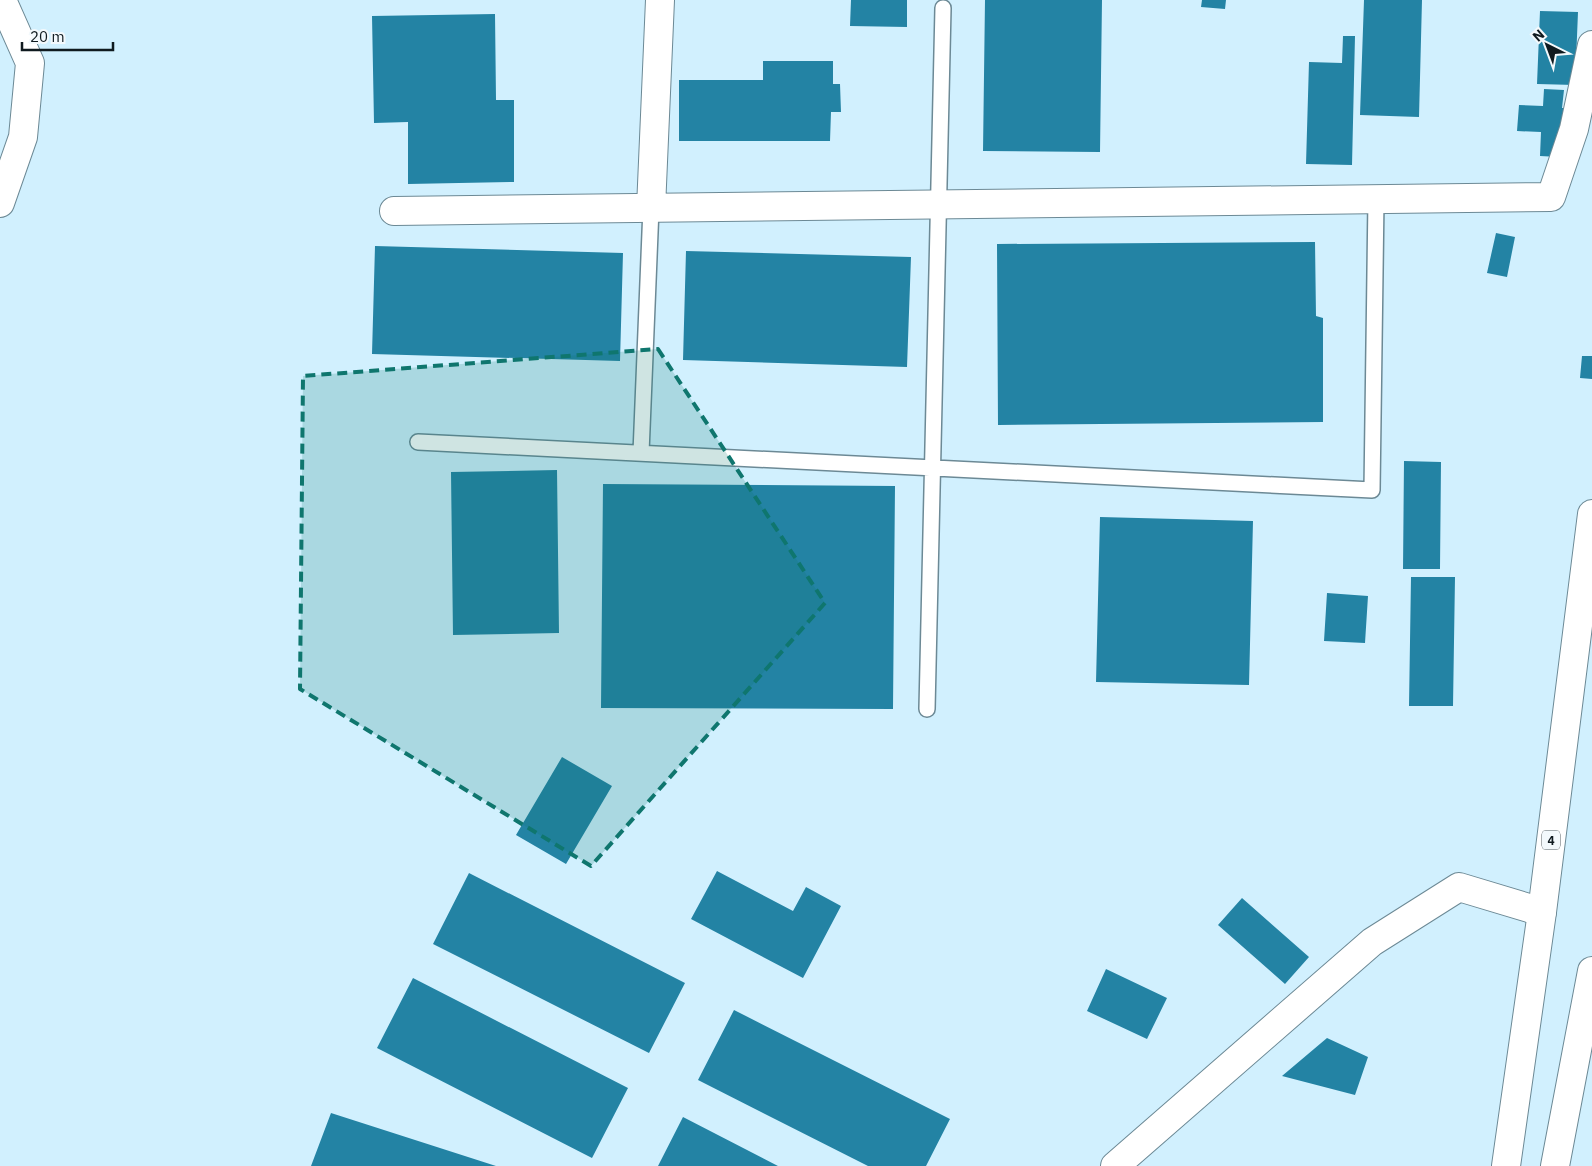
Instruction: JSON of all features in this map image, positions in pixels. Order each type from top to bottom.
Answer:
[{"type":"street","points":[[0,203],[23,137],[30,63],[2,0]]},
{"type":"street","points":[[651,208],[660,0]]},
{"type":"street","points":[[394,211],[1551,197],[1574,129],[1592,45]]},
{"type":"street","name":"4","points":[[1506,1166],[1542,912],[1592,514]]},
{"type":"street","points":[[1115,1166],[1372,942],[1458,887],[1542,912]]},
{"type":"street","points":[[1555,1166],[1592,971]]},
{"type":"lane","points":[[927,709],[943,8]]},
{"type":"lane","points":[[418,442],[1372,490],[1376,199]]},
{"type":"lane","points":[[641,453],[651,208]]},
{"type":"highlighted area","points":[[658,349],[825,603],[591,866],[300,689],[303,376]]},
{"type":"building","points":[[851,0],[907,0],[907,27],[850,26]]},
{"type":"building","points":[[985,0],[1102,0],[1100,152],[983,151]]},
{"type":"building","points":[[1202,0],[1226,0],[1225,9],[1201,7]]},
{"type":"building","points":[[1364,0],[1422,0],[1419,117],[1360,115]]},
{"type":"building","points":[[1540,11],[1578,12],[1575,85],[1537,84]]},
{"type":"building","points":[[495,14],[496,100],[514,100],[514,182],[408,184],[408,122],[374,123],[372,16]]},
{"type":"building","points":[[1343,36],[1355,36],[1352,165],[1306,164],[1309,62],[1342,63]]},
{"type":"building","points":[[763,61],[833,61],[833,84],[840,84],[841,112],[831,112],[830,141],[679,141],[679,80],[763,80]]},
{"type":"building","points":[[1544,89],[1564,90],[1562,108],[1565,108],[1559,157],[1540,156],[1541,132],[1517,131],[1519,105],[1543,106]]},
{"type":"building","points":[[1496,233],[1515,237],[1507,277],[1487,273]]},
{"type":"building","points":[[1315,242],[1316,316],[1323,318],[1323,422],[998,425],[997,244]]},
{"type":"building","points":[[375,246],[623,253],[620,361],[372,354]]},
{"type":"building","points":[[686,251],[911,257],[907,367],[683,360]]},
{"type":"building","points":[[1582,356],[1592,356],[1592,379],[1580,378]]},
{"type":"building","points":[[1404,461],[1441,462],[1440,569],[1403,569]]},
{"type":"building","points":[[557,470],[559,633],[453,635],[451,472]]},
{"type":"building","points":[[603,484],[895,486],[893,709],[601,708]]},
{"type":"building","points":[[1100,517],[1253,521],[1249,685],[1096,682]]},
{"type":"building","points":[[1411,577],[1455,577],[1453,706],[1409,706]]},
{"type":"building","points":[[1327,593],[1368,596],[1365,643],[1324,641]]},
{"type":"building","points":[[562,757],[612,786],[566,864],[516,835]]},
{"type":"building","points":[[717,871],[793,911],[806,887],[841,906],[803,978],[691,919]]},
{"type":"building","points":[[469,873],[685,983],[649,1053],[433,944]]},
{"type":"building","points":[[1242,898],[1309,957],[1285,984],[1218,925]]},
{"type":"building","points":[[1106,969],[1167,998],[1147,1039],[1087,1011]]},
{"type":"building","points":[[413,978],[628,1088],[592,1158],[377,1048]]},
{"type":"building","points":[[734,1010],[950,1119],[926,1166],[868,1166],[698,1080]]},
{"type":"building","points":[[1327,1038],[1368,1057],[1355,1095],[1282,1076]]},
{"type":"building","points":[[331,1113],[496,1166],[311,1166]]},
{"type":"building","points":[[683,1117],[778,1166],[658,1166]]}]
